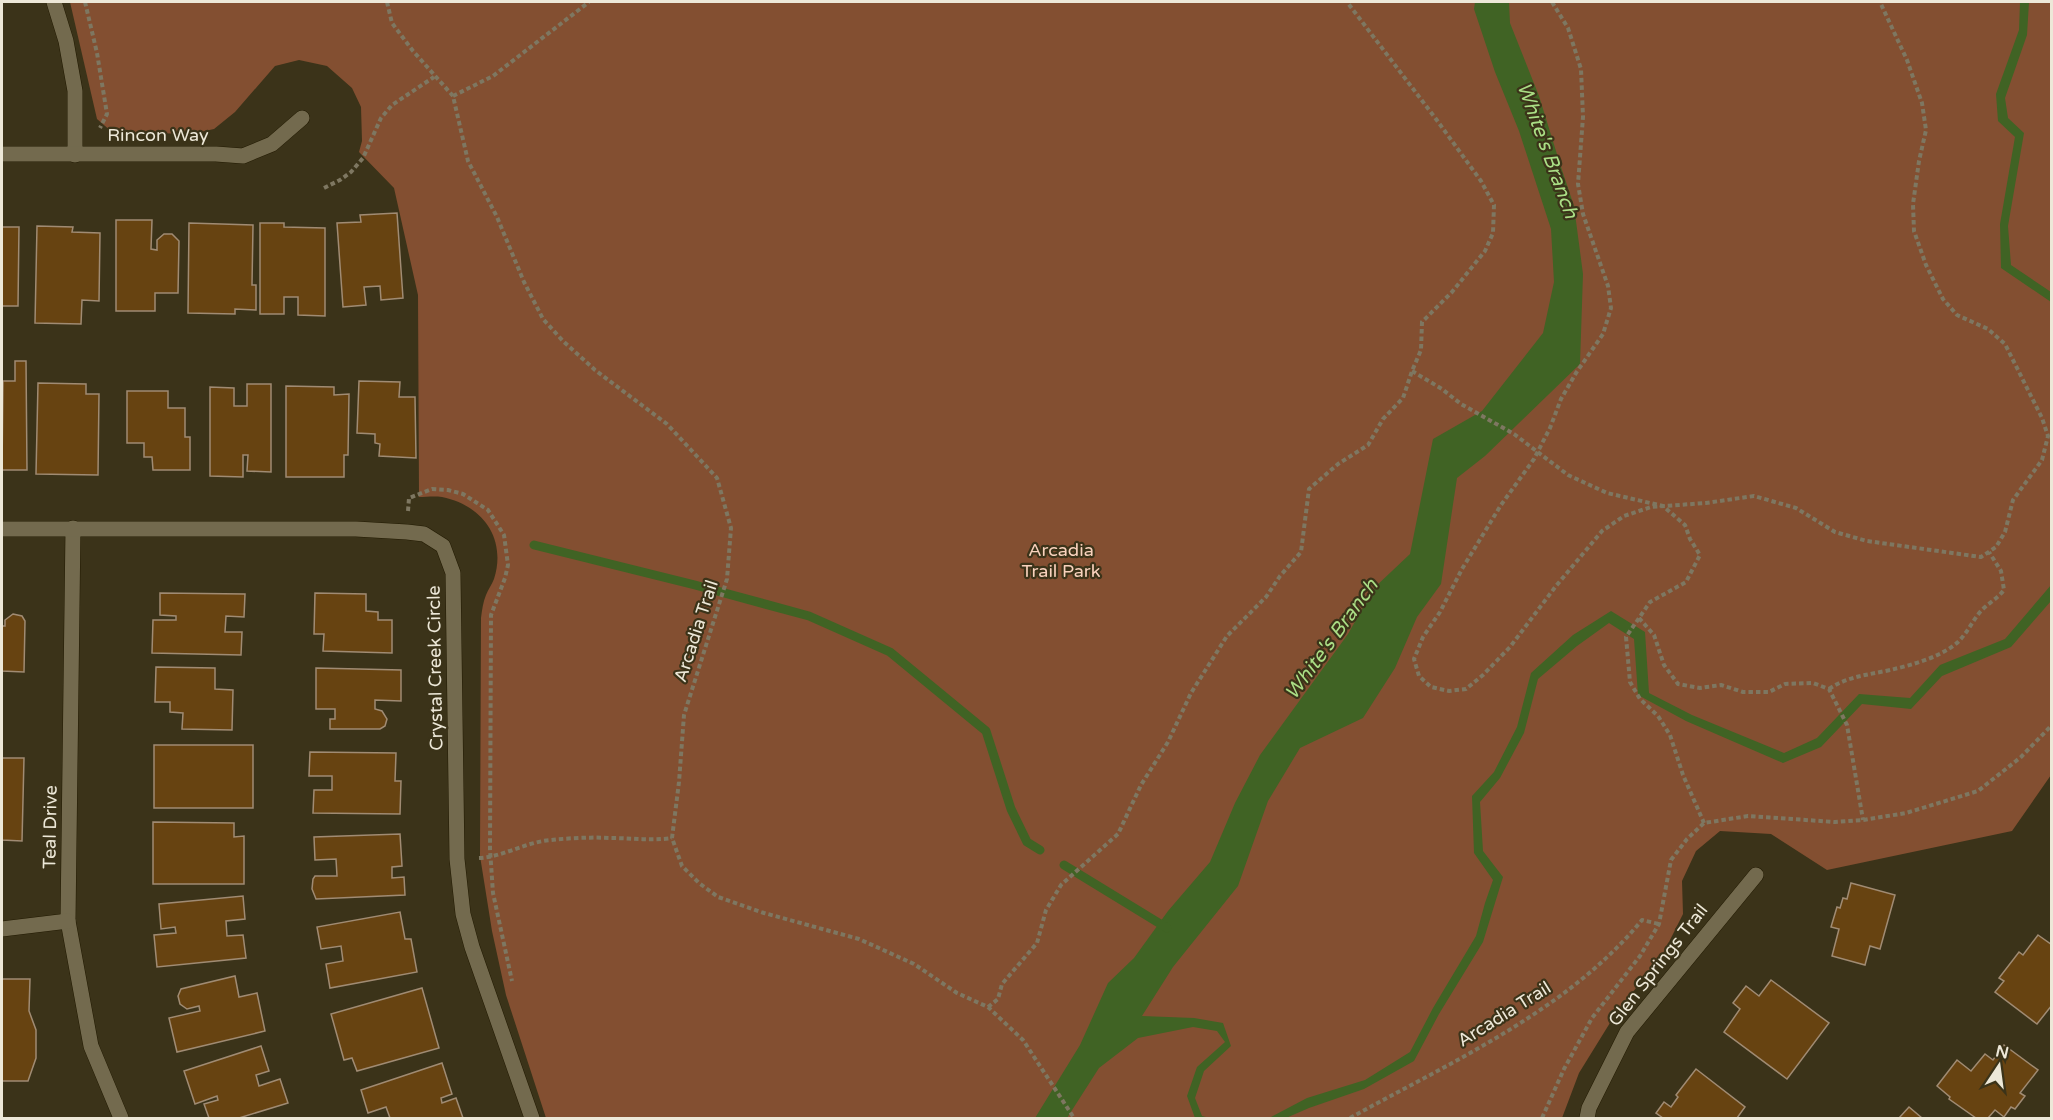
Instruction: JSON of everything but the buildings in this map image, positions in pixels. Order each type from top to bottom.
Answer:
[{"type":"street","points":[[54,2],[66,41],[75,91],[75,155]]},
{"type":"street","name":"Rincon Way","points":[[2,154],[243,156],[272,144],[303,118]]},
{"type":"street","name":"Teal Drive","points":[[73,528],[69,921],[91,1046],[120,1119]]},
{"type":"street","name":"Crystal Creek Circle","points":[[2,529],[356,529],[424,534],[442,546],[453,573],[457,859],[463,914],[472,947],[532,1119]]},
{"type":"street","name":"Glen Springs Trail","points":[[1587,1119],[1589,1108],[1627,1032],[1756,875]]},
{"type":"street","points":[[2,929],[69,921]]},
{"type":"path","name":"Arcadia Trail","points":[[387,2],[392,23],[453,96],[468,161],[497,217],[524,282],[543,319],[595,370],[668,423],[717,478],[731,528],[728,579],[684,715],[672,838],[682,866],[718,897],[764,913],[859,939],[914,964],[957,993],[988,1007],[1023,1040],[1074,1119]]},
{"type":"path","points":[[453,96],[493,76],[589,2]]},
{"type":"path","points":[[988,1007],[998,999],[1002,984],[1037,943],[1046,910],[1061,885],[1118,834],[1141,786],[1168,742],[1191,693],[1227,636],[1266,597],[1280,576],[1302,552],[1309,489],[1338,464],[1368,445],[1383,419],[1403,398],[1421,350],[1422,322],[1452,292],[1485,251],[1493,233],[1494,205],[1481,181],[1347,2]]},
{"type":"path","points":[[1552,2],[1568,28],[1581,69],[1583,117],[1578,184],[1583,214],[1608,286],[1611,308],[1603,334],[1566,390],[1538,452],[1491,522],[1462,569],[1440,612],[1423,637],[1414,659],[1419,676],[1431,687],[1449,691],[1466,689],[1510,647],[1556,586],[1602,531],[1624,516],[1651,507],[1706,503],[1754,496],[1796,508],[1835,532],[1867,541],[1981,557],[1996,547],[2005,532],[2013,500],[2042,460],[2048,436],[2042,418],[2004,344],[1988,329],[1957,315],[1943,299],[1926,265],[1914,231],[1913,204],[1926,130],[1922,102],[1907,60],[1880,2]]},
{"type":"path","points":[[324,188],[351,172],[363,158],[381,118],[392,105],[435,76]]},
{"type":"path","points":[[1412,371],[1442,389],[1461,404],[1514,434],[1568,475],[1588,486],[1663,506],[1684,525],[1700,555],[1686,582],[1650,602],[1626,637],[1630,682],[1640,699],[1658,716],[1670,735],[1683,775],[1704,823]]},
{"type":"path","points":[[407,532],[409,498],[432,489],[463,494],[476,501],[488,510],[504,535],[508,565],[491,615],[490,857],[493,893],[515,992]]},
{"type":"path","points":[[1829,689],[1852,677],[1891,670],[1939,655],[1957,643],[1981,611],[1993,603],[2004,590],[2001,571],[1989,552]]},
{"type":"path","points":[[1639,618],[1654,635],[1665,665],[1678,684],[1700,688],[1721,685],[1743,692],[1769,692],[1785,684],[1813,682],[1829,689],[1847,725],[1863,820]]},
{"type":"path","points":[[457,859],[490,857],[524,845],[549,840],[611,837],[654,840],[672,838]]},
{"type":"path","name":"Arcadia Trail","points":[[1350,1119],[1507,1033],[1584,977],[1642,920],[1659,924]]},
{"type":"green space","name":"Arcadia Trail Park","points":[[70,2],[2051,2],[2051,775],[2012,831],[1827,870],[1771,834],[1720,831],[1696,851],[1682,881],[1683,914],[1665,950],[1613,1018],[1579,1073],[1562,1118],[546,1118],[506,995],[492,931],[480,856],[481,618],[485,598],[494,579],[497,550],[488,526],[469,507],[442,497],[419,497],[418,295],[394,188],[359,152],[362,141],[361,107],[352,88],[327,66],[299,60],[275,66],[235,112],[214,129],[191,134],[112,132],[97,119]]},
{"type":"water","name":"White's Branch","points":[[1475,2],[1509,2],[1510,23],[1539,96],[1574,206],[1583,274],[1580,364],[1485,456],[1457,478],[1441,584],[1417,617],[1395,668],[1363,718],[1300,748],[1268,801],[1238,886],[1173,967],[1142,1016],[1194,1018],[1223,1023],[1231,1046],[1204,1071],[1195,1098],[1202,1116],[1210,1118],[1195,1118],[1187,1096],[1197,1067],[1225,1042],[1217,1031],[1193,1027],[1138,1038],[1099,1068],[1067,1118],[1035,1118],[1080,1045],[1108,983],[1134,958],[1168,911],[1210,862],[1235,803],[1260,755],[1348,634],[1374,588],[1410,554],[1433,439],[1482,411],[1543,333],[1554,282],[1551,229],[1519,131],[1495,72],[1474,9]]},
{"type":"water","points":[[2020,2],[2029,2],[2027,35],[2005,98],[2008,118],[2024,133],[2008,226],[2011,265],[2051,292],[2051,302],[2001,268],[2000,224],[2015,137],[1998,121],[1996,94],[2019,30]]},
{"type":"water","points":[[2051,585],[2051,601],[2011,647],[1942,676],[1911,709],[1862,704],[1821,747],[1783,763],[1686,721],[1638,695],[1634,639],[1609,623],[1538,679],[1524,733],[1500,778],[1480,802],[1483,851],[1503,877],[1483,942],[1439,1014],[1414,1061],[1364,1089],[1286,1118],[1269,1118],[1307,1098],[1365,1080],[1410,1052],[1476,936],[1493,880],[1474,853],[1472,796],[1494,772],[1517,727],[1531,673],[1573,635],[1611,611],[1645,632],[1649,693],[1692,715],[1784,753],[1817,738],[1859,694],[1910,698],[1940,665],[2005,639]]},
{"type":"waterway","points":[[534,545],[809,616],[890,652],[986,731],[1011,809],[1027,842],[1040,850]]},
{"type":"waterway","points":[[1064,865],[1167,928]]}]
